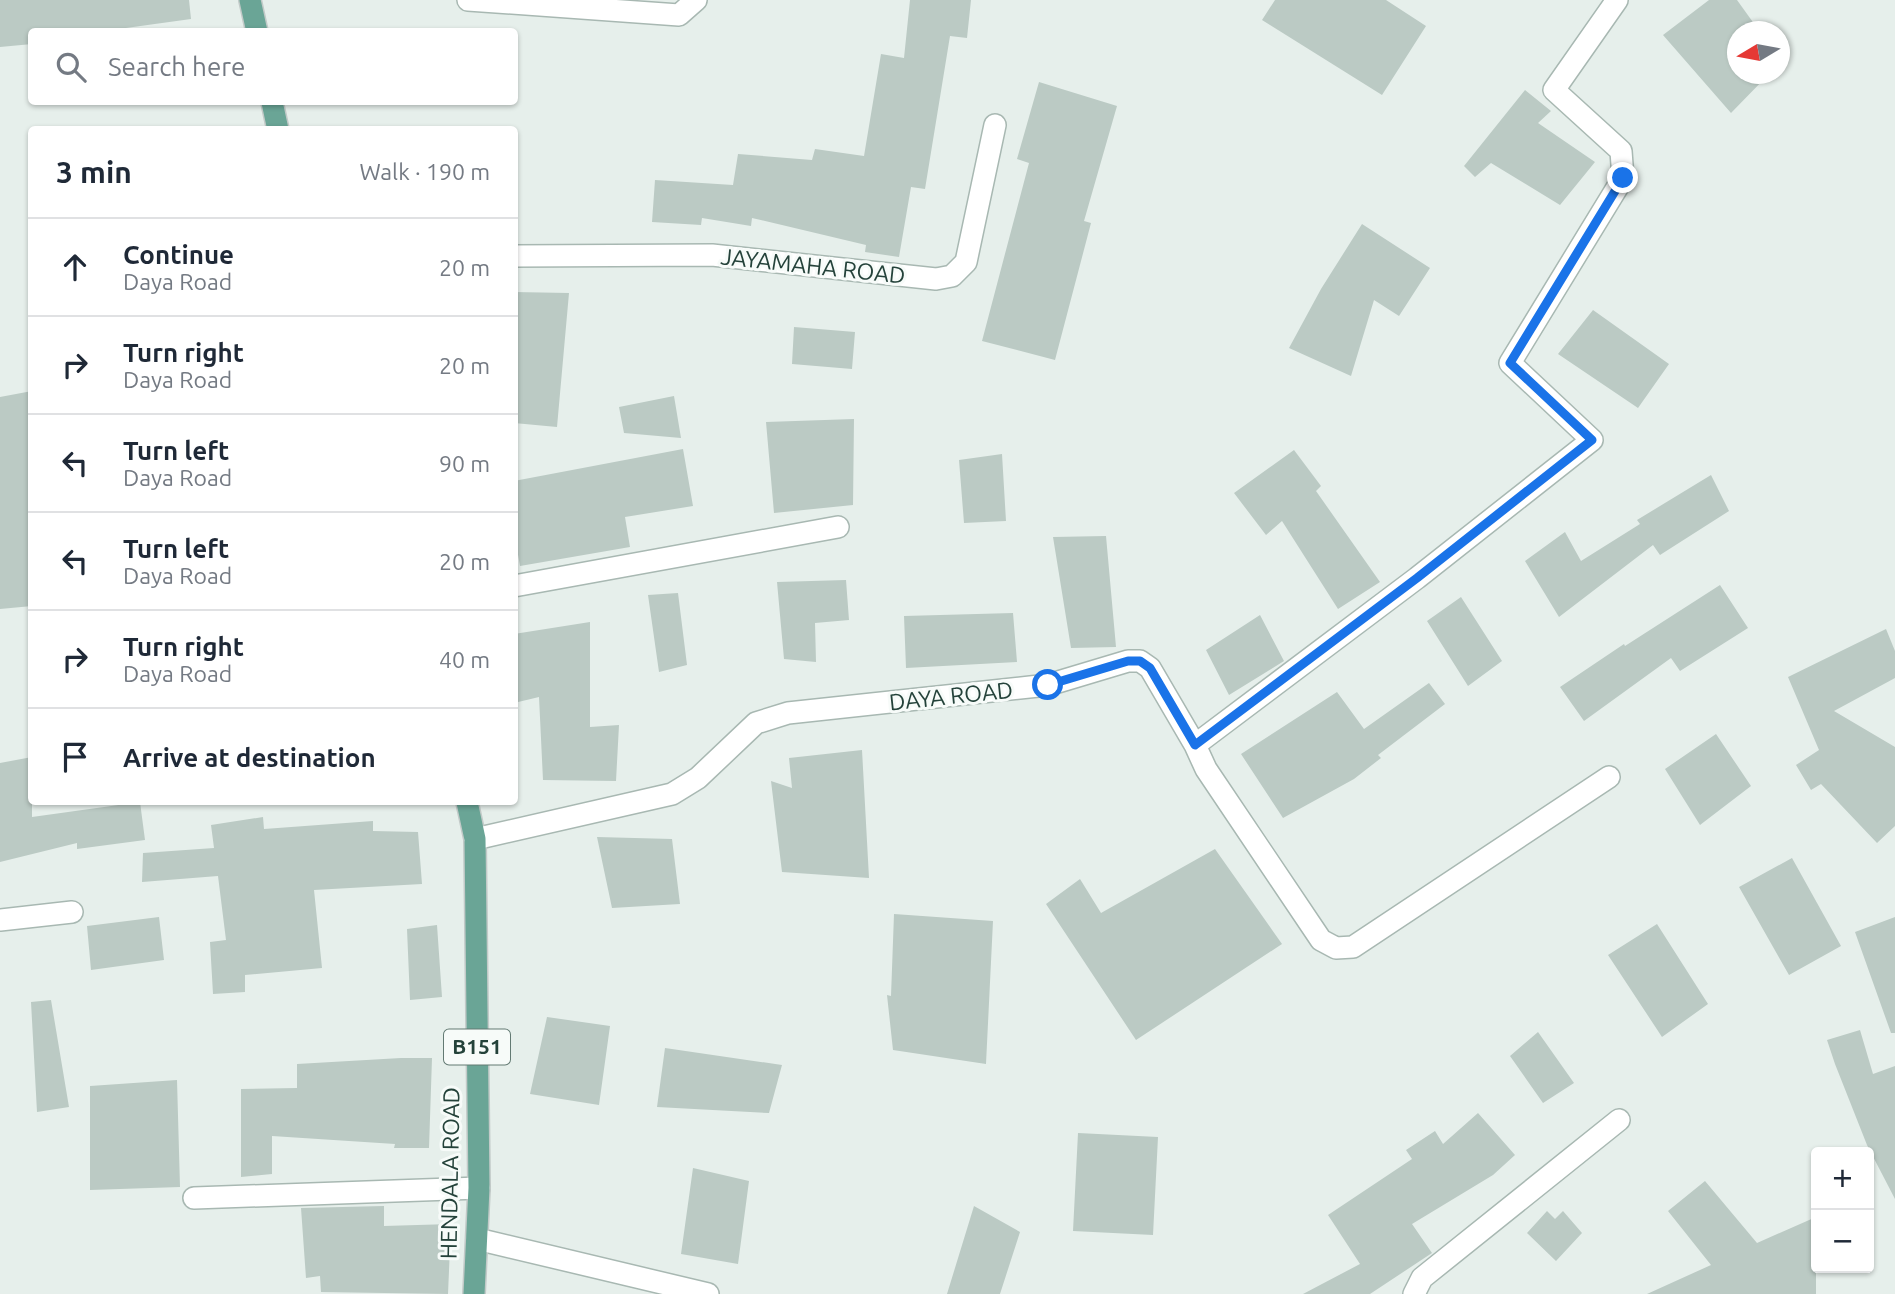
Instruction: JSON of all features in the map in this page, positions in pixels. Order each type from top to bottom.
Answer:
[{"type":"main road","points":[[250,0],[256,28]]},
{"type":"main road","points":[[273,105],[277,126]]},
{"type":"main road","name":"HENDALA ROAD","points":[[468,805],[475,839],[479,1188],[474,1294]]},
{"type":"street","points":[[468,0],[679,15],[696,0]]},
{"type":"street","points":[[1195,745],[1417,578],[1592,440],[1510,363],[1623,178],[1620,151],[1554,90],[1617,0]]},
{"type":"street","name":"JAYAMAHA ROAD","points":[[518,256],[712,255],[936,279],[952,276],[966,262],[995,125]]},
{"type":"street","points":[[518,585],[838,527]]},
{"type":"street","name":"DAYA ROAD","points":[[475,839],[672,794],[698,778],[756,723],[788,713],[1048,685],[1128,661],[1140,661],[1150,668],[1206,769],[1321,940],[1336,948],[1353,947],[1609,777]]},
{"type":"street","points":[[0,920],[72,912]]},
{"type":"street","points":[[1414,1294],[1422,1278],[1619,1120]]},
{"type":"street","points":[[194,1198],[479,1188]]},
{"type":"street","points":[[477,1240],[708,1294]]},
{"type":"building","points":[[0,0],[189,0],[191,19],[126,28],[28,28],[28,44],[0,47]]},
{"type":"building","points":[[910,0],[971,0],[967,38],[950,36],[925,189],[911,187],[899,257],[865,252],[866,245],[752,218],[751,226],[702,218],[701,225],[652,222],[655,180],[733,185],[738,154],[812,160],[815,149],[864,156],[881,54],[904,58]]},
{"type":"building","points":[[1275,0],[1386,0],[1426,26],[1382,95],[1262,20]]},
{"type":"building","points":[[1709,0],[1737,0],[1752,21],[1727,21],[1727,84],[1759,84],[1731,113],[1663,35]]},
{"type":"building","points":[[1039,82],[1117,106],[1084,221],[1091,223],[1055,360],[982,341],[1029,163],[1017,159]]},
{"type":"building","points":[[1525,90],[1551,111],[1538,123],[1595,162],[1560,205],[1491,163],[1475,177],[1464,166]]},
{"type":"building","points":[[1362,224],[1430,268],[1399,316],[1374,300],[1351,376],[1289,348],[1321,289]]},
{"type":"building","points":[[518,292],[569,293],[557,427],[518,423]]},
{"type":"building","points":[[1593,310],[1669,364],[1638,408],[1558,354]]},
{"type":"building","points":[[794,327],[855,332],[852,369],[792,364]]},
{"type":"building","points":[[28,392],[28,606],[0,609],[0,397]]},
{"type":"building","points":[[674,396],[681,438],[624,433],[619,407]]},
{"type":"building","points":[[854,419],[853,505],[774,513],[766,422]]},
{"type":"building","points":[[683,449],[693,506],[625,517],[630,547],[520,566],[518,480]]},
{"type":"building","points":[[1294,450],[1321,486],[1316,491],[1380,582],[1338,609],[1282,521],[1266,535],[1234,493]]},
{"type":"building","points":[[1002,454],[1006,521],[964,523],[959,460]]},
{"type":"building","points":[[1711,475],[1729,511],[1660,555],[1653,545],[1559,617],[1525,561],[1565,532],[1581,561],[1640,524],[1637,520]]},
{"type":"building","points":[[1106,536],[1116,647],[1071,648],[1053,537]]},
{"type":"building","points":[[846,580],[849,620],[815,623],[816,662],[784,659],[777,582]]},
{"type":"building","points":[[1720,585],[1748,628],[1680,671],[1671,658],[1584,721],[1560,687]]},
{"type":"building","points":[[678,593],[687,665],[659,672],[648,595]]},
{"type":"building","points":[[1461,597],[1502,661],[1468,686],[1427,621]]},
{"type":"building","points":[[1013,613],[1017,662],[906,668],[904,616]]},
{"type":"building","points":[[1260,615],[1284,661],[1229,695],[1206,650]]},
{"type":"building","points":[[590,622],[590,727],[619,725],[616,781],[543,780],[539,697],[518,702],[518,633]]},
{"type":"building","points":[[1886,629],[1895,651],[1895,678],[1834,711],[1895,747],[1895,826],[1877,843],[1821,784],[1811,790],[1796,765],[1819,750],[1788,677]]},
{"type":"building","points":[[1429,683],[1445,704],[1378,755],[1381,758],[1354,779],[1283,818],[1241,754],[1337,692],[1364,729]]},
{"type":"building","points":[[1716,734],[1751,786],[1700,825],[1665,769]]},
{"type":"building","points":[[862,750],[869,878],[782,872],[771,781],[792,788],[789,758]]},
{"type":"building","points":[[28,758],[28,805],[32,805],[32,817],[118,805],[140,805],[145,840],[77,849],[77,843],[0,862],[0,763]]},
{"type":"building","points":[[263,817],[264,829],[373,821],[373,831],[418,832],[422,884],[314,890],[322,968],[245,975],[245,992],[213,994],[210,942],[226,940],[218,876],[142,882],[143,853],[214,848],[211,825]]},
{"type":"building","points":[[597,837],[672,839],[680,904],[612,908]]},
{"type":"building","points":[[1215,849],[1282,944],[1136,1040],[1046,904],[1080,879],[1101,913]]},
{"type":"building","points":[[1792,858],[1841,946],[1789,975],[1739,887]]},
{"type":"building","points":[[894,914],[993,921],[986,1064],[893,1050],[887,995],[891,996]]},
{"type":"building","points":[[159,917],[164,960],[91,970],[87,926]]},
{"type":"building","points":[[1895,917],[1895,1033],[1891,1033],[1855,932]]},
{"type":"building","points":[[1657,924],[1708,1004],[1662,1037],[1608,955]]},
{"type":"building","points":[[437,925],[442,997],[410,1000],[407,929]]},
{"type":"building","points":[[51,1000],[69,1107],[37,1112],[31,1002]]},
{"type":"building","points":[[547,1017],[610,1026],[599,1105],[530,1094]]},
{"type":"building","points":[[1860,1030],[1873,1074],[1895,1066],[1895,1199],[1874,1158],[1874,1147],[1867,1145],[1827,1040]]},
{"type":"building","points":[[1538,1032],[1574,1083],[1543,1103],[1510,1056]]},
{"type":"building","points":[[665,1048],[782,1065],[769,1113],[657,1107]]},
{"type":"building","points":[[432,1058],[429,1148],[394,1148],[395,1144],[272,1136],[272,1174],[241,1177],[241,1089],[297,1088],[297,1064]]},
{"type":"building","points":[[177,1080],[180,1187],[90,1190],[90,1086]]},
{"type":"building","points":[[1478,1113],[1515,1155],[1493,1175],[1412,1224],[1432,1253],[1370,1294],[1303,1294],[1360,1264],[1328,1215],[1412,1159],[1406,1150],[1435,1131],[1443,1144]]},
{"type":"building","points":[[1078,1133],[1158,1137],[1153,1235],[1073,1231]]},
{"type":"building","points":[[693,1168],[749,1181],[738,1264],[681,1254]]},
{"type":"building","points":[[1705,1181],[1757,1243],[1811,1219],[1811,1273],[1816,1273],[1816,1294],[1647,1294],[1711,1265],[1668,1211]]},
{"type":"building","points":[[384,1206],[384,1226],[451,1224],[448,1294],[321,1292],[320,1276],[306,1278],[301,1208]]},
{"type":"building","points":[[974,1206],[1020,1232],[1000,1294],[947,1294]]},
{"type":"building","points":[[1547,1211],[1555,1219],[1563,1211],[1582,1233],[1556,1261],[1527,1233]]},
{"type":"route","points":[[1048,685],[1128,661],[1140,661],[1150,668],[1195,745],[1417,578],[1592,440],[1510,363],[1623,178]]}]
